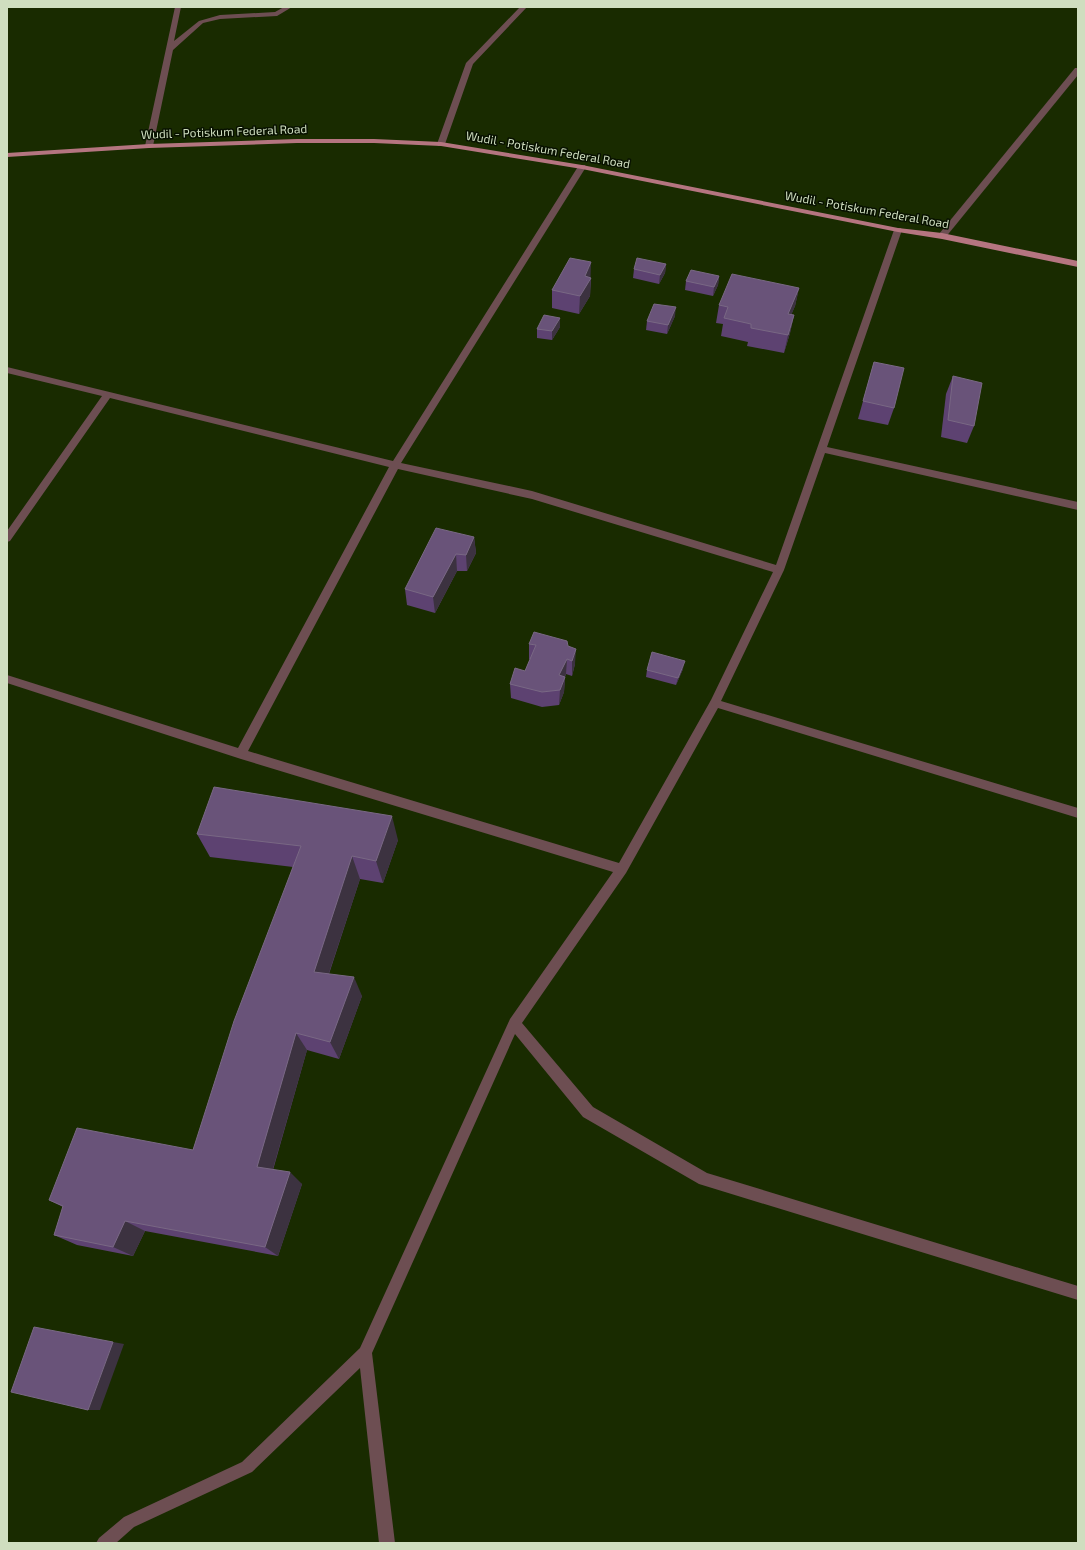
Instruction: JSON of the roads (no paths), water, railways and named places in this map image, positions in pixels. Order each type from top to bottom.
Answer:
[{"type":"main road","name":"Wudil - Potiskum Federal Road","points":[[8,156],[149,146],[374,140],[441,144],[582,167],[898,230],[942,236],[1078,264]]},
{"type":"street","points":[[149,146],[178,7]]},
{"type":"street","points":[[169,50],[201,22],[220,17],[277,14],[289,7]]},
{"type":"street","points":[[441,144],[470,63],[524,7]]},
{"type":"street","points":[[942,236],[1078,70]]},
{"type":"street","points":[[241,754],[395,465],[582,167]]},
{"type":"street","points":[[104,1543],[129,1522],[247,1467],[365,1353],[514,1023],[622,869],[715,703],[779,570],[898,230]]},
{"type":"street","points":[[7,370],[107,396],[395,465],[532,496],[779,570]]},
{"type":"street","points":[[7,538],[107,396]]},
{"type":"street","points":[[822,449],[1078,506]]},
{"type":"street","points":[[7,679],[241,754],[622,869]]},
{"type":"street","points":[[715,703],[1078,813]]},
{"type":"street","points":[[514,1023],[588,1112],[704,1179],[1078,1293]]},
{"type":"street","points":[[365,1353],[387,1543]]}]
